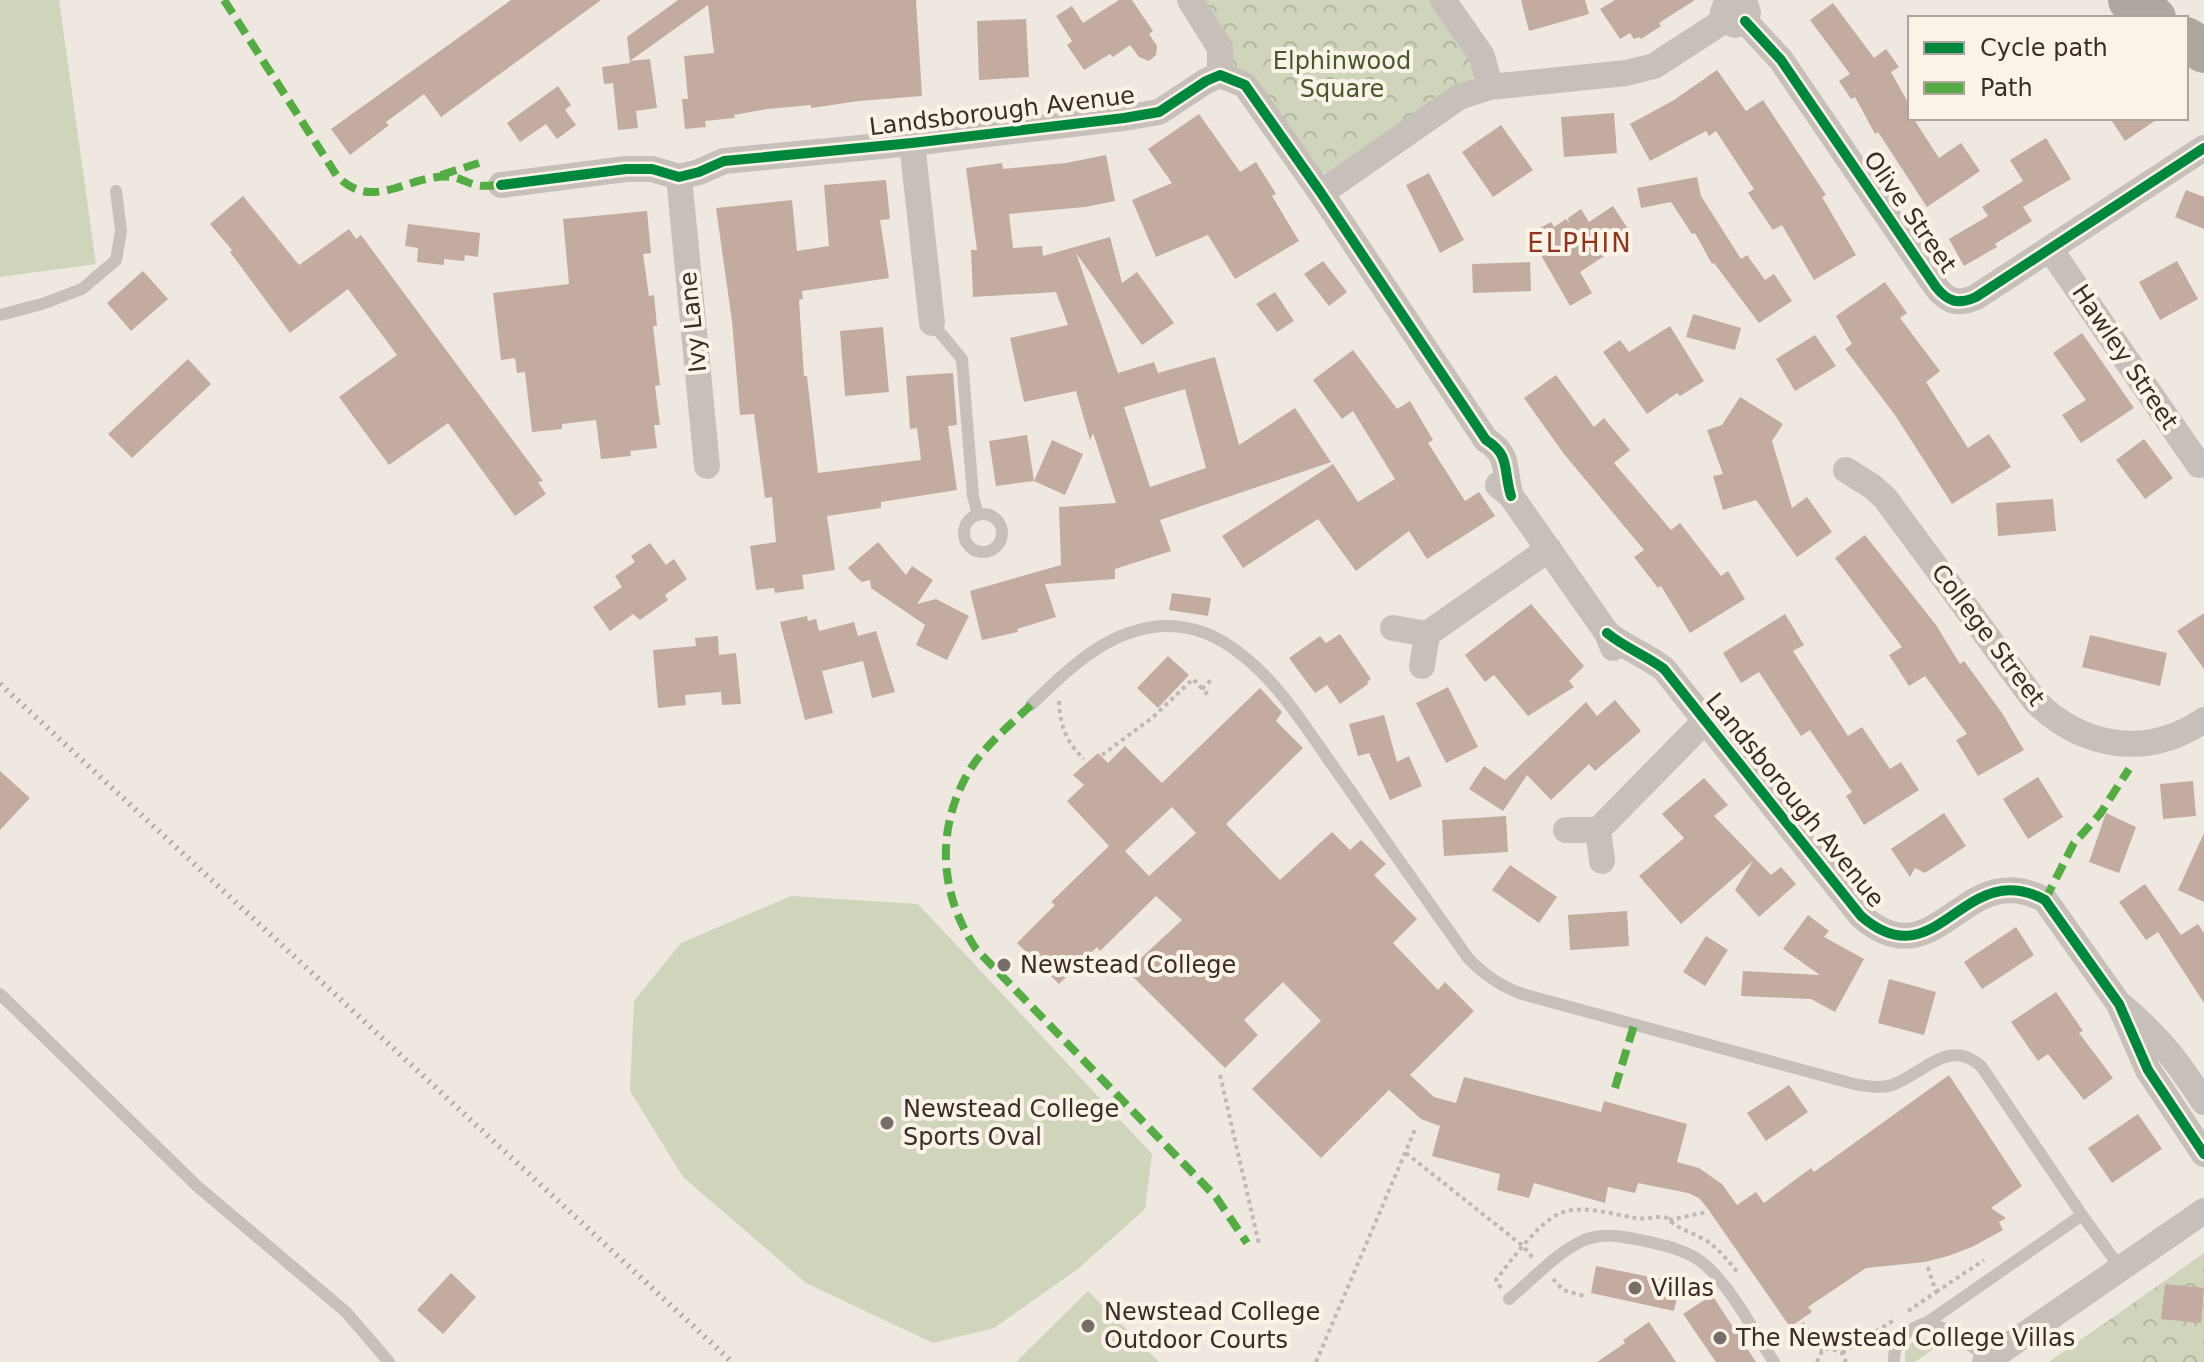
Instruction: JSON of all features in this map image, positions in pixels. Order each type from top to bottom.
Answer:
[{"type":"highway","points":[[2130,0],[2151,16]]},
{"type":"street","points":[[1190,0],[1220,48],[1220,75]]},
{"type":"street","points":[[1443,0],[1482,56],[1490,87]]},
{"type":"street","points":[[1321,193],[1459,97],[1490,87],[1626,73],[1654,66],[1733,7]]},
{"type":"street","name":"Olive Street","points":[[1733,7],[1781,60],[1945,297],[1953,302],[1976,297],[2204,148]]},
{"type":"street","name":"Landsborough Avenue","points":[[679,177],[724,161],[912,143],[1159,112],[1220,75],[1245,85],[1486,440],[1499,447],[1505,461],[1511,496],[1607,633],[1622,646],[1647,656],[1664,669],[1861,916],[1876,929],[1892,935],[1910,936],[1928,931],[1981,896],[1999,889],[2030,892],[2045,900],[2119,1004],[2148,1070],[2204,1154]]},
{"type":"street","points":[[912,143],[932,323]]},
{"type":"street","points":[[501,185],[626,169],[652,169],[679,177]]},
{"type":"street","name":"Ivy Lane","points":[[679,177],[707,466]]},
{"type":"street","name":"Hawley Street","points":[[2050,249],[2199,465]]},
{"type":"street","name":"College Street","points":[[1846,470],[1885,498],[2035,701],[2061,724],[2094,738],[2135,744],[2174,736],[2204,720]]},
{"type":"street","points":[[1393,628],[1427,634],[1549,549]]},
{"type":"street","points":[[1422,666],[1427,634]]},
{"type":"street","points":[[1566,830],[1598,830],[1706,720]]},
{"type":"street","points":[[1598,830],[1602,861]]},
{"type":"street","name":"Landsborough Avenue","points":[[2119,1004],[2152,1031],[2204,1102]]},
{"type":"street","points":[[1988,1360],[2204,1211]]},
{"type":"lane","points":[[0,315],[82,289],[116,260],[121,231],[116,191]]},
{"type":"lane","points":[[932,323],[962,359],[973,496],[978,515]]},
{"type":"lane","points":[[1031,705],[1080,659],[1119,636],[1164,626],[1198,630],[1221,639],[1245,657],[1301,718],[1468,958],[1484,974],[1505,988],[1522,994],[1854,1084],[1891,1086],[1945,1056],[1972,1058],[1981,1066],[2121,1269]]},
{"type":"lane","points":[[0,994],[197,1186],[346,1312],[389,1362]]},
{"type":"lane","points":[[1894,1362],[1899,1339],[1912,1328],[1928,1322],[2082,1215]]},
{"type":"lane","points":[[1509,1299],[1565,1250],[1584,1239],[1626,1237],[1685,1252],[1702,1262],[1716,1276],[1774,1362]]},
{"type":"lane","points":[[1928,1322],[1945,1329],[1988,1360]]},
{"type":"path","points":[[1102,755],[1152,718],[1193,679],[1210,697]]},
{"type":"path","points":[[1202,689],[1212,679]]},
{"type":"path","points":[[1058,680],[1064,734],[1069,746],[1084,759]]},
{"type":"path","points":[[1220,1075],[1259,1244]]},
{"type":"path","points":[[1316,1362],[1416,1127]]},
{"type":"path","points":[[1406,1153],[1523,1246],[1563,1290],[1584,1296]]},
{"type":"path","points":[[1669,1220],[1707,1212]]},
{"type":"path","points":[[1842,1353],[1936,1292],[1927,1265]]},
{"type":"path","points":[[1802,1323],[1822,1351]]},
{"type":"path","points":[[1822,1351],[1834,1348],[1842,1353],[1846,1362]]},
{"type":"path","points":[[1817,1362],[1822,1351]]},
{"type":"green space","points":[[0,0],[59,0],[96,264],[0,277]]},
{"type":"green space","name":"Elphinwood Square","points":[[1199,0],[1431,0],[1472,62],[1474,76],[1468,85],[1327,174],[1319,172],[1235,71]]},
{"type":"green space","name":"Newstead College Sports Oval","points":[[791,896],[918,904],[1152,1154],[1145,1209],[1079,1268],[994,1328],[933,1343],[806,1283],[683,1177],[630,1091],[634,1001],[681,943]]},
{"type":"green space","points":[[2204,1253],[2204,1362],[2050,1362]]},
{"type":"green space","name":"Newstead College Outdoor Courts","points":[[1088,1291],[1159,1362],[1016,1362]]},
{"type":"green space","points":[[2103,1324],[2131,1362],[2049,1362],[2056,1357]]},
{"type":"green space","points":[[1922,1338],[1940,1344],[1915,1362],[1905,1362],[1908,1346]]},
{"type":"building","points":[[511,0],[601,0],[441,117],[424,94],[386,122],[389,125],[350,155],[331,129]]},
{"type":"building","points":[[678,0],[916,0],[922,96],[811,108],[811,105],[767,109],[734,115],[735,118],[705,121],[706,127],[685,129],[682,99],[688,99],[684,56],[714,53],[708,5],[630,61],[650,59],[657,108],[636,111],[638,128],[618,130],[613,83],[604,84],[602,67],[630,63],[627,37]]},
{"type":"building","points":[[1119,0],[1132,0],[1153,31],[1149,34],[1157,46],[1156,55],[1149,61],[1139,57],[1130,45],[1113,57],[1110,54],[1084,70],[1067,45],[1072,41],[1056,16],[1072,6],[1083,23]]},
{"type":"building","points":[[1521,0],[1585,0],[1589,14],[1529,31]]},
{"type":"building","points":[[1615,0],[1695,0],[1659,23],[1661,26],[1641,39],[1634,39],[1630,33],[1620,39],[1600,9]]},
{"type":"building","points":[[1833,3],[1874,58],[1886,49],[1899,67],[1891,72],[1908,102],[1908,120],[1914,120],[1939,158],[1961,143],[1980,171],[1927,207],[1878,132],[1875,134],[1855,97],[1851,99],[1839,81],[1850,74],[1810,20]]},
{"type":"building","points":[[1026,19],[1029,77],[979,80],[977,21]]},
{"type":"building","points":[[1717,70],[1746,111],[1763,100],[1826,195],[1822,197],[1856,255],[1814,280],[1782,225],[1773,230],[1748,193],[1754,189],[1716,131],[1709,136],[1706,131],[1650,161],[1630,124],[1674,100]]},
{"type":"building","points":[[558,86],[571,105],[565,110],[576,125],[557,139],[546,124],[520,142],[507,123]]},
{"type":"building","points":[[1614,113],[1617,153],[1564,157],[1561,117]]},
{"type":"building","points":[[1199,114],[1240,172],[1256,162],[1299,241],[1235,279],[1208,235],[1156,257],[1132,200],[1172,183],[1148,149]]},
{"type":"building","points":[[2111,120],[2156,120],[2125,141]]},
{"type":"building","points":[[1501,125],[1533,170],[1493,197],[1462,152]]},
{"type":"building","points":[[2046,138],[2071,179],[2023,207],[2032,221],[1964,266],[1949,239],[1988,216],[1982,207],[2023,181],[2010,160]]},
{"type":"building","points":[[1106,155],[1115,201],[1009,214],[1013,248],[1042,246],[1043,256],[1110,237],[1122,283],[1137,272],[1174,323],[1142,345],[1076,253],[1118,373],[1154,362],[1158,373],[1215,357],[1239,445],[1295,408],[1331,462],[1160,520],[1171,551],[1115,569],[1115,579],[1045,584],[1056,617],[1017,629],[1018,632],[982,640],[970,591],[1061,565],[1059,507],[1116,503],[1093,433],[1090,440],[1076,391],[1024,402],[1010,338],[1068,325],[1056,292],[973,297],[971,250],[977,250],[966,168],[1002,163],[1003,169],[1066,163]],"holes":[[[1185,389],[1206,468],[1150,487],[1124,407]]]},
{"type":"building","points":[[1429,173],[1464,240],[1440,253],[1406,185]]},
{"type":"building","points":[[1697,177],[1701,196],[1741,259],[1747,255],[1765,280],[1774,274],[1792,301],[1759,323],[1712,264],[1695,233],[1692,234],[1671,202],[1641,208],[1637,188]]},
{"type":"building","points":[[886,180],[890,219],[880,220],[889,278],[802,291],[803,299],[799,300],[804,376],[807,376],[818,473],[921,460],[917,428],[910,429],[906,376],[953,373],[957,425],[948,426],[957,490],[881,502],[881,508],[827,516],[835,570],[802,575],[804,589],[775,593],[774,588],[756,590],[750,546],[776,542],[772,497],[765,498],[754,414],[740,415],[732,321],[716,208],[792,200],[797,251],[829,246],[824,185]]},
{"type":"building","points":[[2186,190],[2204,197],[2204,229],[2175,217]]},
{"type":"building","points":[[243,196],[299,265],[349,229],[356,239],[361,235],[543,481],[538,482],[546,494],[515,516],[448,423],[389,465],[339,397],[397,355],[348,289],[290,333],[210,224]]},
{"type":"building","points":[[1613,206],[1630,232],[1630,239],[1580,272],[1592,293],[1570,306],[1529,234],[1551,222],[1554,227],[1566,219],[1569,223],[1568,218],[1581,209],[1589,222]]},
{"type":"building","points":[[647,211],[651,253],[643,254],[649,296],[654,295],[657,326],[653,326],[660,385],[655,386],[660,425],[654,425],[657,448],[630,451],[631,456],[601,459],[596,420],[562,424],[562,429],[532,432],[525,372],[517,373],[515,358],[501,360],[493,293],[569,284],[563,219]]},
{"type":"building","points":[[408,224],[480,233],[478,257],[465,255],[464,261],[444,259],[444,265],[417,262],[418,248],[405,246]]},
{"type":"building","points":[[1323,261],[1347,292],[1329,306],[1304,274]]},
{"type":"building","points":[[2177,261],[2198,299],[2160,320],[2139,282]]},
{"type":"building","points":[[1530,262],[1531,291],[1473,293],[1472,264]]},
{"type":"building","points":[[143,271],[168,299],[131,331],[107,303]]},
{"type":"building","points":[[1885,282],[1907,313],[1900,318],[1940,371],[1926,382],[1968,448],[1989,434],[2011,467],[1952,504],[1895,415],[1845,349],[1852,344],[1836,316]]},
{"type":"building","points":[[1275,292],[1294,321],[1277,332],[1256,304]]},
{"type":"building","points":[[1693,314],[1741,328],[1735,350],[1686,337]]},
{"type":"building","points":[[1670,326],[1704,381],[1680,396],[1677,393],[1647,414],[1603,352],[1620,340],[1629,352]]},
{"type":"building","points":[[883,327],[889,392],[845,396],[840,331]]},
{"type":"building","points":[[2082,333],[2134,408],[2081,443],[2062,415],[2086,400],[2053,353]]},
{"type":"building","points":[[1815,335],[1836,366],[1795,391],[1776,359]]},
{"type":"building","points":[[1353,350],[1397,409],[1410,401],[1433,440],[1428,443],[1465,501],[1479,492],[1495,516],[1427,559],[1409,531],[1356,571],[1318,519],[1243,568],[1222,536],[1333,464],[1358,502],[1395,479],[1353,411],[1342,419],[1313,380]]},
{"type":"building","points":[[188,359],[211,384],[132,458],[108,434]]},
{"type":"building","points":[[1556,375],[1594,427],[1604,418],[1630,450],[1614,463],[1671,530],[1680,523],[1721,576],[1728,571],[1745,599],[1690,633],[1661,586],[1658,588],[1634,557],[1644,550],[1564,454],[1524,398]]},
{"type":"building","points":[[1740,397],[1783,424],[1772,441],[1792,508],[1807,497],[1832,532],[1797,557],[1756,500],[1723,510],[1713,476],[1723,474],[1707,430],[1722,425]]},
{"type":"building","points":[[1027,435],[1034,481],[996,486],[989,441]]},
{"type":"building","points":[[2144,439],[2173,478],[2145,499],[2116,460]]},
{"type":"building","points":[[1052,440],[1083,454],[1065,495],[1034,481]]},
{"type":"building","points":[[2053,499],[2056,531],[1998,536],[1996,503]]},
{"type":"building","points":[[1865,535],[1936,625],[1960,664],[1964,661],[2002,713],[2024,750],[1978,776],[1956,740],[1967,734],[1925,676],[1909,686],[1889,655],[1902,647],[1835,558]]},
{"type":"building","points":[[878,542],[906,575],[912,566],[933,580],[917,604],[936,599],[969,616],[947,660],[916,645],[925,625],[871,588],[870,580],[862,582],[848,568]]},
{"type":"building","points":[[650,543],[666,565],[674,559],[687,579],[665,595],[668,600],[640,620],[633,614],[610,631],[593,607],[622,587],[615,576],[635,562],[631,556]]},
{"type":"building","points":[[1172,593],[1211,598],[1208,616],[1169,610]]},
{"type":"building","points":[[1531,604],[1584,666],[1569,681],[1574,687],[1528,716],[1494,675],[1485,682],[1465,655]]},
{"type":"building","points":[[2204,613],[2204,669],[2177,631]]},
{"type":"building","points":[[1785,614],[1804,645],[1793,651],[1848,736],[1862,727],[1890,769],[1901,762],[1919,790],[1864,825],[1846,796],[1852,792],[1810,730],[1801,736],[1759,672],[1741,683],[1723,653]]},
{"type":"building","points":[[807,616],[808,621],[816,619],[819,631],[854,622],[858,636],[876,631],[895,692],[872,698],[863,661],[822,671],[833,713],[805,720],[780,622]]},
{"type":"building","points":[[1340,634],[1371,679],[1340,704],[1327,685],[1315,693],[1289,658],[1320,636],[1326,643]]},
{"type":"building","points":[[2090,635],[2167,653],[2160,686],[2082,667]]},
{"type":"building","points":[[718,636],[719,655],[736,653],[741,704],[722,705],[721,692],[685,695],[686,705],[658,708],[653,650],[696,646],[695,638]]},
{"type":"building","points":[[1168,656],[1189,675],[1158,708],[1137,688]]},
{"type":"building","points":[[1448,687],[1478,747],[1446,763],[1416,703]]},
{"type":"building","points":[[1260,688],[1282,712],[1276,721],[1303,748],[1226,824],[1280,880],[1332,832],[1350,850],[1361,840],[1386,864],[1374,875],[1417,919],[1393,943],[1438,990],[1445,982],[1474,1011],[1410,1075],[1434,1097],[1456,1103],[1464,1077],[1601,1112],[1604,1101],[1687,1124],[1677,1162],[1699,1168],[1722,1184],[1737,1205],[1756,1192],[1764,1203],[1811,1168],[1814,1172],[1949,1075],[2022,1186],[1991,1208],[2006,1218],[1999,1222],[2003,1230],[1948,1256],[1925,1262],[1866,1268],[1808,1307],[1812,1312],[1790,1327],[1708,1209],[1699,1198],[1688,1193],[1638,1183],[1635,1193],[1608,1187],[1605,1203],[1534,1183],[1529,1198],[1497,1190],[1500,1174],[1432,1156],[1440,1126],[1421,1119],[1389,1090],[1321,1158],[1252,1089],[1321,1021],[1283,982],[1244,1020],[1258,1035],[1225,1068],[1127,971],[1182,920],[1156,896],[1100,951],[1097,947],[1059,984],[1017,943],[1055,905],[1051,902],[1109,846],[1067,801],[1084,785],[1073,775],[1098,753],[1108,763],[1125,746],[1162,783]],"holes":[[[1172,807],[1196,833],[1149,876],[1125,851]]]},
{"type":"building","points":[[1615,700],[1641,731],[1595,771],[1589,764],[1551,800],[1527,775],[1503,811],[1469,789],[1484,766],[1505,780],[1586,702],[1597,716]]},
{"type":"building","points":[[1384,715],[1397,762],[1409,756],[1422,786],[1390,800],[1369,753],[1358,756],[1349,724]]},
{"type":"building","points":[[0,771],[30,798],[0,830]]},
{"type":"building","points":[[2038,777],[2063,817],[2028,839],[2003,799]]},
{"type":"building","points":[[1704,778],[1728,805],[1714,816],[1771,875],[1781,867],[1796,884],[1759,917],[1735,890],[1753,861],[1681,924],[1639,876],[1684,838],[1662,814]]},
{"type":"building","points":[[2193,781],[2196,816],[2163,819],[2160,784]]},
{"type":"building","points":[[1944,813],[1966,846],[1925,873],[1915,868],[1910,877],[1891,849]]},
{"type":"building","points":[[2106,813],[2136,827],[2119,873],[2089,862]]},
{"type":"building","points":[[1506,816],[1508,852],[1444,856],[1442,820]]},
{"type":"building","points":[[2204,833],[2204,902],[2178,890]]},
{"type":"building","points":[[1510,865],[1557,897],[1539,923],[1492,890]]},
{"type":"building","points":[[2145,884],[2181,935],[2198,924],[2204,933],[2204,1003],[2158,932],[2146,940],[2119,902]]},
{"type":"building","points":[[1627,911],[1629,946],[1570,950],[1568,915]]},
{"type":"building","points":[[1808,915],[1829,931],[1824,937],[1864,959],[1835,1012],[1811,999],[1741,996],[1743,971],[1820,975],[1783,949]]},
{"type":"building","points":[[2016,927],[2034,955],[1982,989],[1964,962]]},
{"type":"building","points":[[1706,936],[1728,950],[1705,986],[1683,972]]},
{"type":"building","points":[[1889,979],[1936,992],[1924,1035],[1878,1023]]},
{"type":"building","points":[[2056,992],[2083,1031],[2079,1033],[2113,1078],[2084,1100],[2048,1054],[2038,1061],[2011,1022]]},
{"type":"building","points":[[1789,1085],[1808,1112],[1766,1141],[1747,1113]]},
{"type":"building","points":[[2138,1114],[2162,1149],[2112,1183],[2088,1148]]},
{"type":"building","name":"Villas","points":[[1596,1266],[1680,1283],[1674,1311],[1591,1293]]},
{"type":"building","points":[[451,1273],[476,1297],[443,1334],[417,1310]]},
{"type":"building","points":[[2165,1284],[2204,1288],[2201,1323],[2161,1319]]},
{"type":"building","name":"The Newstead College Villas","points":[[1712,1295],[1756,1362],[1716,1362],[1683,1314]]},
{"type":"building","points":[[1649,1322],[1676,1362],[1597,1362],[1625,1343],[1623,1340]]},
{"type":"railway","points":[[0,684],[732,1362]]},
{"type":"marked path","points":[[224,0],[337,176],[351,187],[379,192],[437,177],[455,178],[479,186],[501,185]]},
{"type":"marked path","points":[[441,175],[479,163]]},
{"type":"marked path","points":[[1031,705],[981,754],[957,795],[950,817],[946,862],[955,907],[976,949],[1216,1197],[1247,1243]]},
{"type":"marked path","points":[[2045,900],[2074,843],[2100,814],[2129,769]]},
{"type":"marked path","points":[[1615,1088],[1634,1025]]},
{"type":"cycle path","points":[[1745,21],[1781,60],[1936,287],[1954,301],[1976,297],[2204,148]]},
{"type":"cycle path","points":[[501,185],[626,169],[652,169],[679,177],[724,161],[1124,118],[1159,112],[1220,75],[1245,85],[1321,193],[1486,440],[1503,458],[1511,496]]},
{"type":"cycle path","points":[[1607,633],[1664,669],[1861,916],[1888,933],[1911,935],[1931,929],[1992,893],[2017,891],[2045,900],[2119,1004],[2148,1070],[2204,1154]]},
{"type":"place","name":"Newstead College","points":[[1004,965]]},
{"type":"place","name":"Newstead College Sports Oval","points":[[887,1123]]},
{"type":"place","name":"Villas","points":[[1635,1288]]},
{"type":"place","name":"Newstead College Outdoor Courts","points":[[1088,1326]]},
{"type":"place","name":"The Newstead College Villas","points":[[1720,1338]]},
{"type":"district","name":"ELPHIN","points":[[1580,243]]}]
